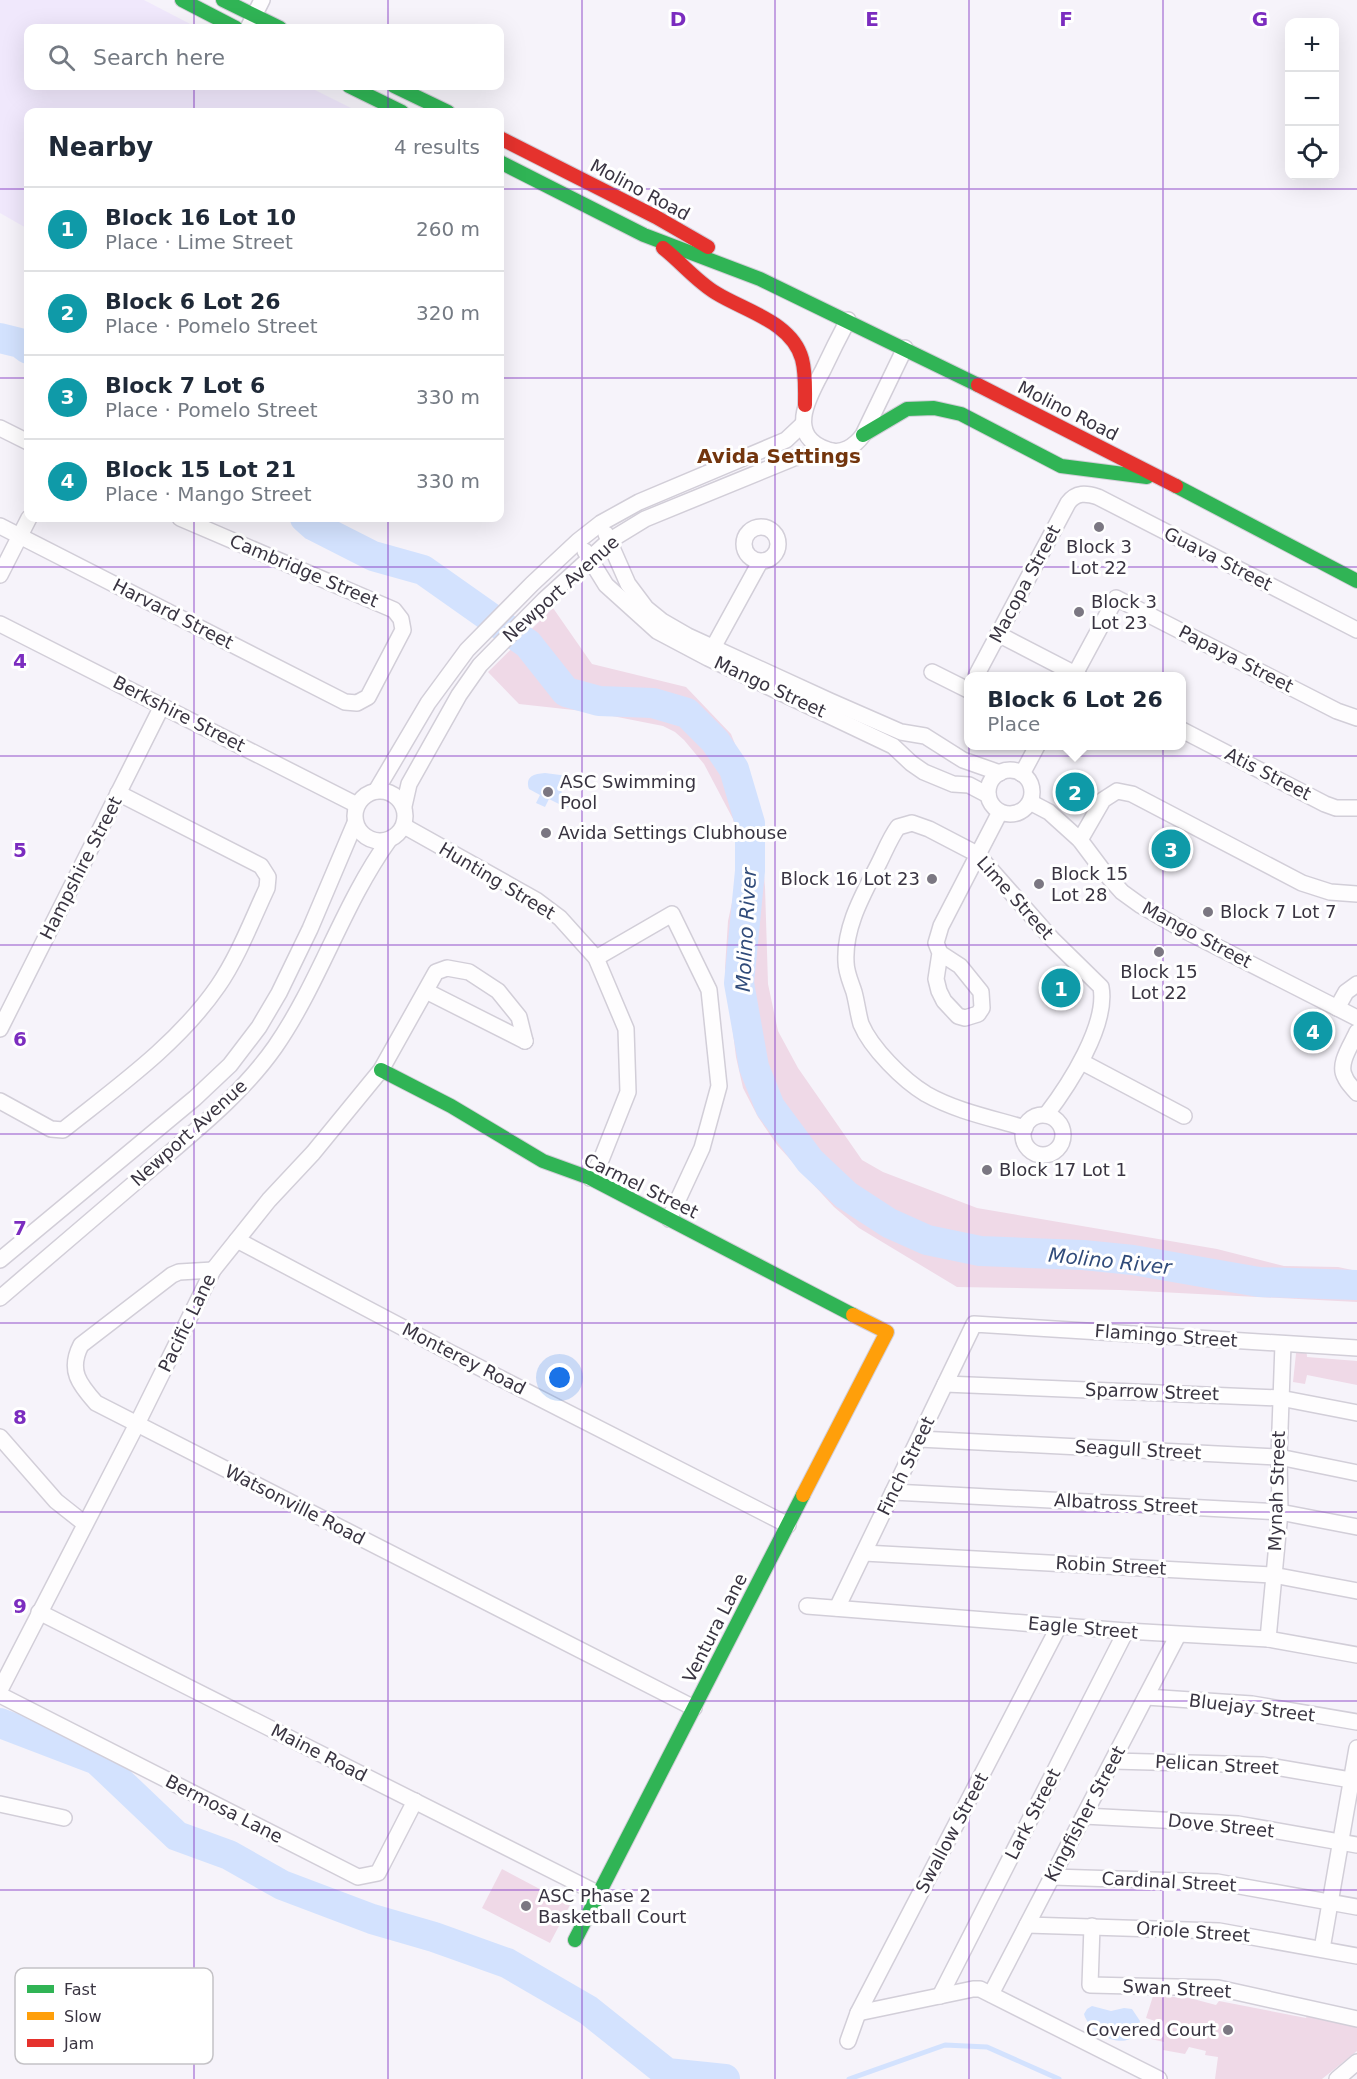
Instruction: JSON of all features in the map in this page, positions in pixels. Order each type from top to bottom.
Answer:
[{"type":"main road","points":[[182,0],[228,24]]},
{"type":"main road","points":[[223,0],[251,22]]},
{"type":"main road","points":[[357,90],[394,108]]},
{"type":"main road","points":[[402,90],[440,108]]},
{"type":"main road","name":"Molino Road","points":[[504,140],[656,217],[760,279]]},
{"type":"main road","name":"Molino Road","points":[[504,164],[644,235],[760,279],[848,320],[1163,479],[1357,581]]},
{"type":"main road","points":[[644,235],[676,258],[715,293],[775,323],[789,335],[805,365],[807,380],[805,405]]},
{"type":"main road","points":[[863,435],[908,409],[934,408],[961,414],[1061,466],[1163,479]]},
{"type":"main road","name":"Carmel Street","points":[[381,1070],[451,1106],[543,1161],[590,1178],[887,1332]]},
{"type":"main road","name":"Ventura Lane","points":[[575,1940],[887,1332]]},
{"type":"street","points":[[251,22],[262,0]]},
{"type":"street","points":[[832,451],[818,446],[808,437],[803,424],[805,405],[848,320]]},
{"type":"street","points":[[863,435],[905,348]]},
{"type":"street","name":"Newport Avenue","points":[[376,791],[428,703],[467,650],[578,541],[601,523],[639,502],[786,440],[803,424]]},
{"type":"street","points":[[0,428],[24,440]]},
{"type":"street","name":"Newport Avenue","points":[[404,807],[409,784],[459,695],[480,665],[544,600],[609,541],[645,519],[794,458],[844,450],[856,444],[863,435]]},
{"type":"street","name":"Guava Street","points":[[1078,495],[1089,494],[1098,498],[1357,630]]},
{"type":"street","name":"Macopa Street","points":[[978,672],[1068,503],[1072,497],[1078,495]]},
{"type":"street","points":[[0,575],[27,522]]},
{"type":"street","name":"Cambridge Street","points":[[189,522],[394,610],[402,619],[403,630],[368,697],[357,703],[345,702]]},
{"type":"street","name":"Mango Street","points":[[601,523],[628,584],[646,608],[711,652]]},
{"type":"street","name":"Harvard Street","points":[[0,526],[345,702]]},
{"type":"street","name":"Mango Street","points":[[578,541],[606,585],[657,631],[711,652],[828,707],[893,746],[911,764],[924,772],[953,784],[969,785],[988,795]]},
{"type":"street","points":[[711,652],[760,562]]},
{"type":"street","name":"Papaya Street","points":[[1078,672],[1116,598],[1337,711],[1357,718]]},
{"type":"street","name":"Berkshire Street","points":[[0,624],[357,805]]},
{"type":"street","points":[[998,634],[1069,672]]},
{"type":"street","points":[[932,672],[964,688]]},
{"type":"street","name":"Hampshire Street","points":[[0,1029],[162,706]]},
{"type":"street","name":"Mango Street","points":[[828,707],[901,732],[925,736],[963,760],[1000,773],[1011,770],[1022,774]]},
{"type":"street","name":"Atis Street","points":[[1186,732],[1325,804],[1336,808],[1357,808]]},
{"type":"street","points":[[1000,773],[991,782],[988,795],[994,807],[1000,812],[1014,814],[1026,808],[1032,796],[1031,785],[1022,774],[1035,750]]},
{"type":"street","points":[[376,791],[393,794],[399,799],[406,813],[404,826],[395,837],[381,842],[364,837],[355,823],[357,805],[368,793],[376,791]]},
{"type":"street","points":[[1080,840],[1102,800],[1117,791],[1132,794],[1302,883],[1330,892],[1357,894]]},
{"type":"street","points":[[0,1101],[57,1131],[63,1130],[106,1096],[179,1033],[218,986],[267,888],[268,877],[261,866],[118,793]]},
{"type":"street","name":"Mango Street","points":[[1030,802],[1048,812],[1080,840],[1122,892],[1140,905],[1178,927],[1357,1018]]},
{"type":"street","points":[[940,953],[936,943],[941,926],[1000,812]]},
{"type":"street","name":"Newport Avenue","points":[[0,1260],[195,1098],[231,1065],[259,1027],[279,993],[310,929],[355,823]]},
{"type":"street","name":"Lime Street","points":[[912,824],[929,829],[977,855],[1052,939],[1101,987],[1102,1005],[1082,1062],[1046,1115],[1036,1116],[1024,1128],[970,1112],[923,1092],[904,1078],[875,1046],[862,1024],[846,962],[852,920],[898,826],[912,824]]},
{"type":"street","name":"Hunting Street","points":[[404,826],[536,900],[560,918],[596,958],[626,1029],[628,1092],[601,1160],[590,1178]]},
{"type":"street","name":"Newport Avenue","points":[[0,1298],[211,1118],[252,1074],[274,1048],[302,1004],[369,867],[389,840]]},
{"type":"street","points":[[596,958],[672,914],[709,990],[719,1086],[702,1148],[669,1219]]},
{"type":"street","name":"Pacific Lane","points":[[0,1690],[137,1424],[213,1270],[269,1200],[313,1153],[381,1070],[436,972],[447,968],[469,972],[498,991],[519,1017],[525,1041],[426,991]]},
{"type":"street","points":[[1337,1008],[1346,992],[1357,984]]},
{"type":"street","points":[[1357,1032],[1342,1070],[1345,1078],[1357,1093]]},
{"type":"street","points":[[1082,1062],[1184,1116]]},
{"type":"street","points":[[1024,1128],[1023,1134],[1027,1147],[1038,1155],[1051,1154],[1060,1145],[1063,1133],[1058,1121],[1046,1115]]},
{"type":"street","name":"Monterey Road","points":[[237,1240],[451,1353],[788,1525]]},
{"type":"street","name":"Watsonville Road","points":[[213,1270],[179,1272],[172,1275],[81,1345],[75,1356],[75,1369],[81,1386],[96,1403],[694,1708]]},
{"type":"street","name":"Flamingo Street","points":[[974,1324],[1357,1348]]},
{"type":"street","name":"Finch Street","points":[[837,1608],[974,1324]]},
{"type":"street","name":"Mynah Street","points":[[1268,1639],[1280,1512],[1280,1398],[1283,1344]]},
{"type":"street","name":"Sparrow Street","points":[[945,1384],[1280,1398],[1357,1413]]},
{"type":"street","points":[[0,1437],[56,1501],[85,1524]]},
{"type":"street","name":"Seagull Street","points":[[918,1439],[1279,1457],[1357,1473]]},
{"type":"street","name":"Albatross Street","points":[[893,1492],[1280,1512],[1357,1527]]},
{"type":"street","name":"Robin Street","points":[[864,1553],[1273,1575],[1357,1591]]},
{"type":"street","name":"Eagle Street","points":[[807,1606],[1126,1632],[1268,1639],[1357,1655]]},
{"type":"street","name":"Maine Road","points":[[39,1612],[599,1894]]},
{"type":"street","name":"Swallow Street","points":[[848,2041],[858,2013],[1059,1626]]},
{"type":"street","name":"Lark Street","points":[[940,1996],[1126,1632]]},
{"type":"street","name":"Kingfisher Street","points":[[991,1994],[1178,1635]]},
{"type":"street","name":"Bermosa Lane","points":[[0,1695],[358,1877],[378,1873],[415,1801]]},
{"type":"street","name":"Bluejay Street","points":[[1146,1697],[1252,1704],[1357,1722]]},
{"type":"street","points":[[1322,1949],[1340,1842],[1354,1780],[1357,1748]]},
{"type":"street","name":"Pelican Street","points":[[1113,1761],[1263,1765],[1354,1780]]},
{"type":"street","points":[[0,1804],[64,1818]]},
{"type":"street","name":"Dove Street","points":[[1084,1816],[1238,1824],[1357,1845]]},
{"type":"street","name":"Cardinal Street","points":[[1052,1877],[1217,1882],[1357,1907]]},
{"type":"street","name":"Oriole Street","points":[[1027,1925],[1219,1931],[1357,1956]]},
{"type":"street","name":"Swan Street","points":[[1092,1926],[1090,1985],[1218,1988],[1357,2019]]},
{"type":"street","points":[[858,2013],[973,1989],[991,1994],[1159,2079]]},
{"type":"street","points":[[1337,2079],[1357,2062]]},
{"type":"shaded area","points":[[0,0],[144,0],[190,24],[24,24],[24,90],[315,90],[351,108],[24,108],[24,227],[0,213]]},
{"type":"shaded area","points":[[553,608],[592,664],[686,687],[731,734],[758,802],[765,887],[768,984],[778,1031],[798,1068],[862,1160],[883,1172],[977,1208],[1217,1249],[1284,1266],[1338,1267],[1357,1271],[1357,1302],[1120,1290],[957,1287],[859,1228],[834,1207],[777,1145],[758,1117],[743,1088],[736,1057],[725,968],[728,921],[741,851],[733,819],[704,764],[684,740],[663,726],[592,712],[519,704],[488,672]]},
{"type":"shaded area","points":[[1297,1344],[1306,1344],[1307,1357],[1357,1361],[1357,1385],[1307,1375],[1305,1384],[1293,1382]]},
{"type":"shaded area","name":"ASC Phase 2 Basketball Court","points":[[502,1869],[570,1905],[550,1943],[482,1908]]},
{"type":"shaded area","name":"Covered Court","points":[[1154,1993],[1179,1998],[1182,1996],[1216,2005],[1219,2001],[1306,2018],[1308,2012],[1357,2021],[1357,2051],[1322,2079],[1215,2079],[1218,2057],[1205,2055],[1206,2051],[1189,2047],[1185,2054],[1163,2050],[1164,2042],[1151,2039],[1155,2021],[1146,2018]]},
{"type":"water","name":"ASC Swimming Pool","points":[[545,773],[568,776],[562,795],[571,800],[570,807],[549,799],[545,807],[536,803],[540,795],[529,789],[528,781],[534,775]]},
{"type":"water","points":[[1092,2006],[1111,2011],[1132,2009],[1140,2021],[1135,2035],[1122,2041],[1106,2037],[1098,2032],[1084,2014]]},
{"type":"waterway","name":"Molino River","points":[[0,338],[24,346]]},
{"type":"waterway","name":"Molino River","points":[[310,522],[373,556],[423,570],[528,644],[566,692],[599,701],[653,703],[687,713],[715,741],[734,769],[750,823],[750,871],[739,983],[754,1067],[770,1107],[810,1161],[846,1195],[889,1223],[927,1240],[980,1251],[1083,1255],[1133,1260],[1259,1282],[1357,1285]]},
{"type":"waterway","points":[[0,1723],[97,1760],[177,1836],[229,1855],[282,1885],[372,1919],[434,1937],[507,1963],[588,2010],[667,2073],[725,2079]]},
{"type":"waterway","points":[[849,2079],[945,2045],[987,2047],[1059,2079]]},
{"type":"traffic: fast","points":[[182,0],[228,24]]},
{"type":"traffic: fast","points":[[223,0],[272,24]]},
{"type":"traffic: fast","points":[[357,90],[394,108]]},
{"type":"traffic: fast","points":[[402,90],[440,108]]},
{"type":"traffic: fast","points":[[504,164],[644,235],[760,279],[978,385]]},
{"type":"traffic: fast","points":[[863,435],[907,409],[934,408],[961,414],[1061,466],[1147,477]]},
{"type":"traffic: fast","points":[[1176,486],[1357,581]]},
{"type":"traffic: fast","points":[[381,1070],[451,1106],[543,1161],[590,1178],[853,1315]]},
{"type":"traffic: fast","points":[[575,1940],[803,1495]]},
{"type":"traffic: slow","points":[[803,1495],[887,1332],[853,1315]]},
{"type":"traffic: jam","points":[[504,140],[656,217],[708,247]]},
{"type":"traffic: jam","points":[[663,248],[709,288],[766,319],[788,336],[797,346],[802,359],[805,376],[805,405]]},
{"type":"traffic: jam","points":[[978,385],[1176,486]]},
{"type":"place","name":"Block 3 Lot 22","points":[[1099,527]]},
{"type":"place","name":"Block 3 Lot 23","points":[[1079,612]]},
{"type":"place","name":"ASC Swimming Pool","points":[[548,792]]},
{"type":"place","name":"Block 6 Lot 26","points":[[1075,792]]},
{"type":"place","name":"Avida Settings Clubhouse","points":[[546,833]]},
{"type":"place","name":"Block 7 Lot 6","points":[[1171,849]]},
{"type":"place","name":"Block 16 Lot 23","points":[[932,879]]},
{"type":"place","name":"Block 15 Lot 28","points":[[1039,884]]},
{"type":"place","name":"Block 7 Lot 7","points":[[1208,912]]},
{"type":"place","name":"Block 15 Lot 22","points":[[1159,952]]},
{"type":"place","name":"Block 16 Lot 10","points":[[1061,988]]},
{"type":"place","name":"Block 15 Lot 21","points":[[1313,1031]]},
{"type":"place","name":"Block 17 Lot 1","points":[[987,1170]]},
{"type":"place","name":"ASC Phase 2 Basketball Court","points":[[526,1906]]},
{"type":"place","name":"Covered Court","points":[[1228,2030]]},
{"type":"district","name":"Avida Settings","points":[[779,456]]}]
